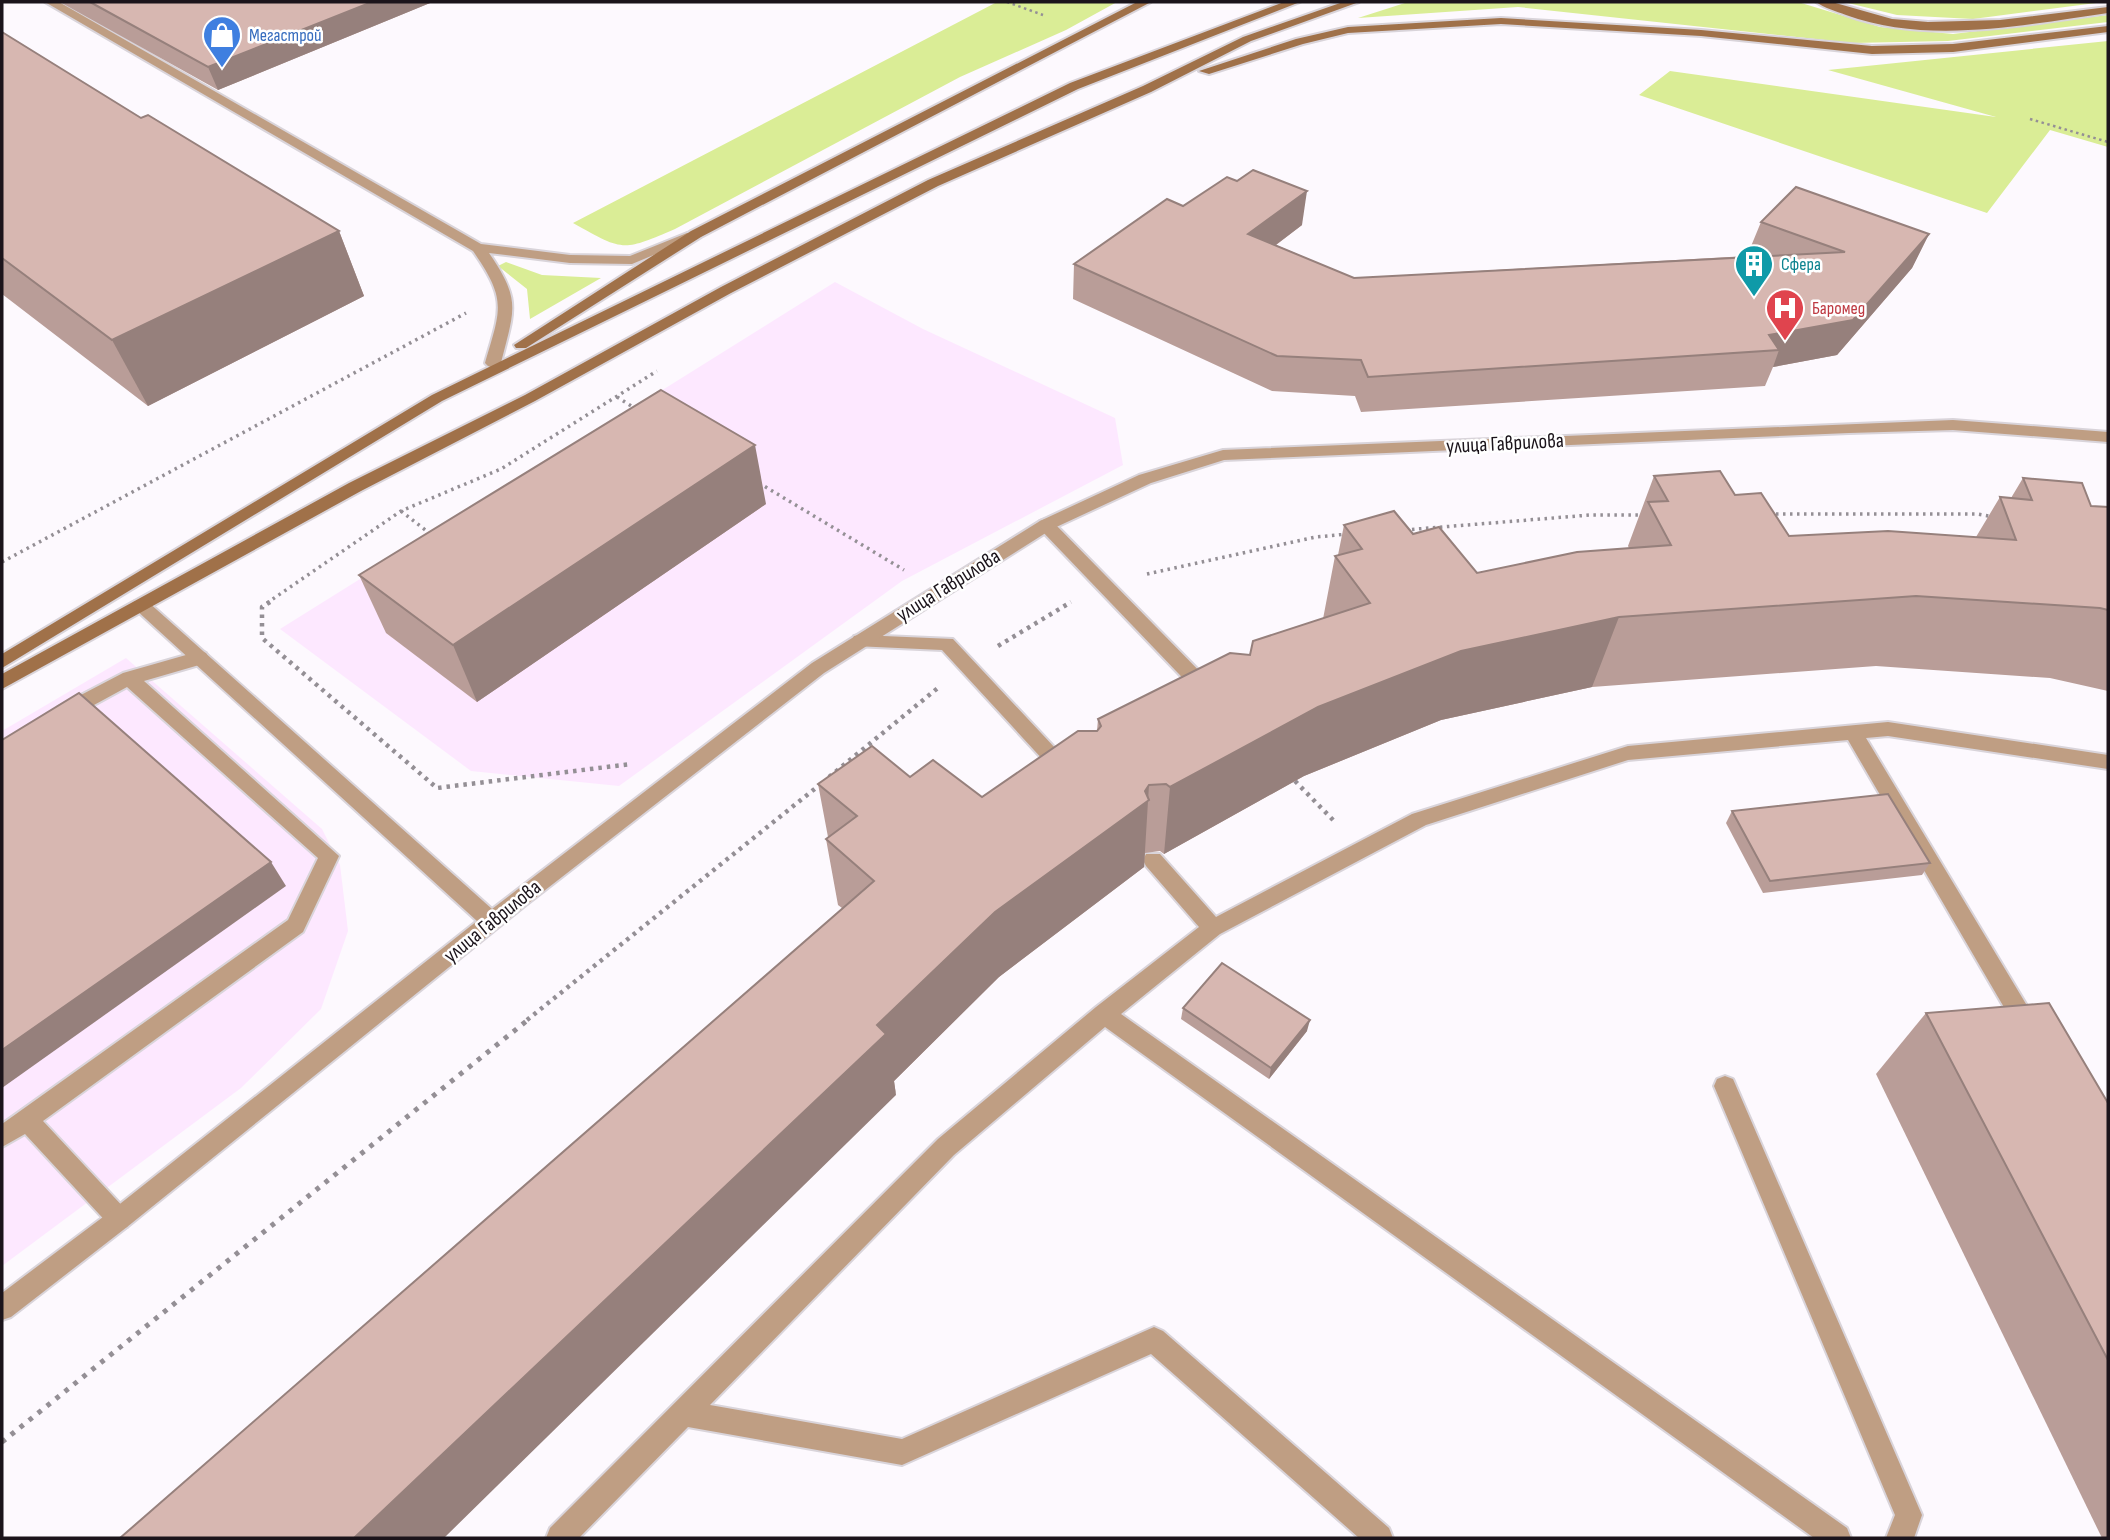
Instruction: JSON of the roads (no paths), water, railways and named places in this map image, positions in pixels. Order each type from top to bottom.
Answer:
[{"type":"main road","points":[[2,662],[437,398],[696,234],[1145,2]]},
{"type":"main road","points":[[1118,18],[1160,2]]},
{"type":"main road","points":[[437,398],[1074,86],[1294,2]]},
{"type":"main road","points":[[2,682],[355,487],[530,398],[726,290],[933,183],[1147,89],[1247,39],[1353,2]]},
{"type":"main road","points":[[1822,2],[1921,26],[1979,27],[2108,10]]},
{"type":"main road","points":[[1147,89],[1300,41],[1348,30],[1376,28],[1501,21],[1701,33],[1872,50],[1952,48],[2108,29]]},
{"type":"street","points":[[51,2],[478,248],[570,259],[632,260],[696,234]]},
{"type":"street","points":[[478,248],[507,291],[509,311],[493,363]]},
{"type":"street","name":"улица Гаврилова","points":[[2,1308],[119,1219],[704,754],[860,641],[938,590],[1046,525],[1145,479],[1223,455],[1952,425],[2108,437]]},
{"type":"street","points":[[1046,525],[1100,585],[1223,707]]},
{"type":"street","points":[[141,605],[491,922]]},
{"type":"street","points":[[860,641],[947,644],[1077,783]]},
{"type":"street","points":[[48,721],[129,678],[200,658]]},
{"type":"street","points":[[2,1137],[296,926],[329,856],[129,678]]},
{"type":"street","points":[[560,1538],[946,1147],[1104,1014],[1213,928],[1419,820],[1628,753],[1888,729],[2108,762]]},
{"type":"street","points":[[1853,732],[2037,1043]]},
{"type":"street","points":[[1153,860],[1213,928]]},
{"type":"street","points":[[1104,1014],[1837,1538]]},
{"type":"street","points":[[1725,1086],[1909,1515],[1900,1538]]},
{"type":"street","points":[[27,1120],[119,1219]]},
{"type":"street","points":[[684,1413],[902,1452],[1154,1340],[1379,1538]]},
{"type":"place","name":"Мегастрой","points":[[222,69]]},
{"type":"place","name":"Сфера","points":[[1754,298]]},
{"type":"place","name":"Баромед","points":[[1785,342]]}]
